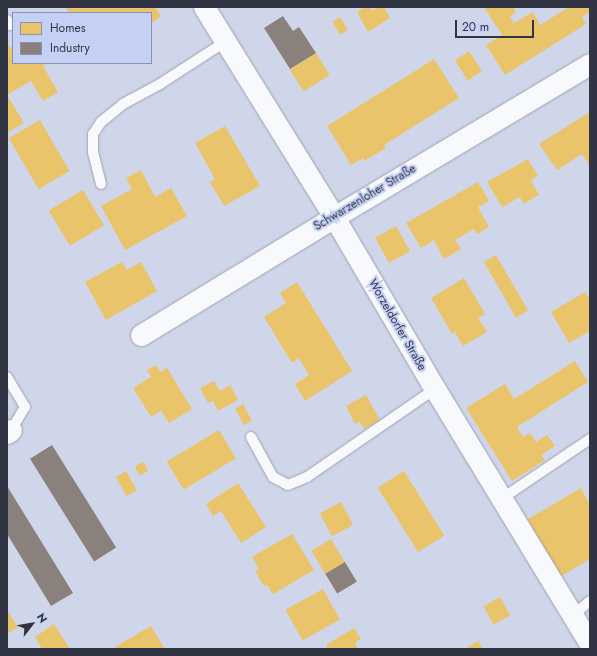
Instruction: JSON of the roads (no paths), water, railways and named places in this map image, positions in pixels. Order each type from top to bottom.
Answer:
[{"type":"street","name":"Worzeldorfer Straße","points":[[204,7],[334,217],[435,390],[590,644]]},
{"type":"street","name":"Schwarzenloher Straße","points":[[141,335],[334,217],[590,64]]},
{"type":"lane","points":[[101,184],[93,153],[94,134],[101,122],[123,104],[160,84],[225,42]]},
{"type":"lane","points":[[7,377],[25,407],[9,432]]},
{"type":"lane","points":[[251,437],[273,478],[288,484],[307,477],[435,390]]},
{"type":"lane","points":[[501,499],[590,439]]},
{"type":"lane","points":[[572,616],[590,601]]}]
